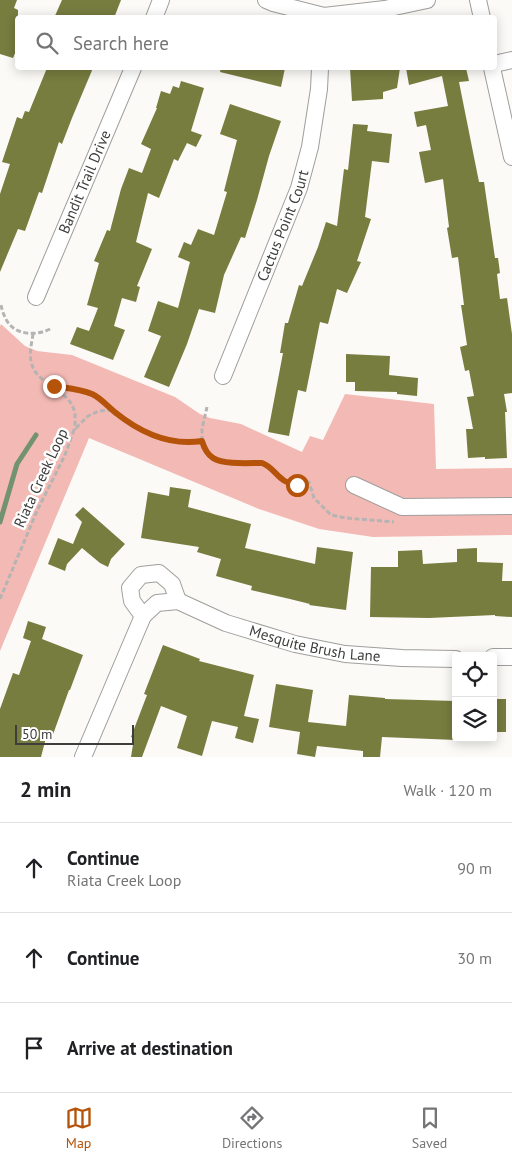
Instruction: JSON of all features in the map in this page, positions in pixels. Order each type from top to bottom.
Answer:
[{"type":"street","points":[[155,15],[162,0]]},
{"type":"street","points":[[266,0],[317,15]]},
{"type":"street","points":[[339,15],[385,9],[428,0]]},
{"type":"street","points":[[478,0],[481,15]]},
{"type":"street","points":[[497,63],[512,60]]},
{"type":"street","name":"Bandit Trail Drive","points":[[36,297],[132,70]]},
{"type":"street","name":"Cactus Point Court","points":[[223,376],[299,188],[310,146],[319,90],[320,70]]},
{"type":"street","points":[[493,70],[505,89],[512,157]]},
{"type":"street","points":[[354,485],[402,507],[512,506]]},
{"type":"street","points":[[83,757],[143,616],[157,603],[178,601],[172,584],[159,573],[141,575],[130,588],[132,601],[143,616]]},
{"type":"street","name":"Mesquite Brush Lane","points":[[178,601],[226,623],[295,644],[345,654],[452,659]]},
{"type":"street","points":[[497,658],[512,657]]},
{"type":"path","points":[[1,305],[7,320],[17,330],[33,334],[52,328]]},
{"type":"path","points":[[33,334],[30,354],[32,366],[44,381],[54,386],[64,395],[73,409],[75,419],[74,430]]},
{"type":"path","points":[[54,386],[93,394],[135,426],[161,438],[184,443],[202,441]]},
{"type":"path","points":[[207,407],[202,429],[202,441],[208,453],[215,459],[231,462],[262,463],[266,464],[286,482],[297,485],[309,482],[314,498],[331,514],[346,518],[400,522]]},
{"type":"path","name":"Riata Creek Loop","points":[[0,599],[37,511],[65,455],[74,430],[95,412],[112,410]]},
{"type":"shaded area","points":[[1,324],[25,346],[37,351],[72,355],[175,397],[200,414],[210,418],[241,424],[302,452],[310,436],[323,440],[345,394],[434,404],[436,469],[512,468],[512,535],[373,537],[319,529],[259,509],[89,438],[0,651]]},
{"type":"building","points":[[0,0],[17,0],[14,8],[18,10],[18,15],[15,15],[15,53],[13,58],[0,54]]},
{"type":"building","points":[[62,0],[121,0],[115,15],[55,15]]},
{"type":"building","points":[[46,70],[92,70],[62,144],[59,142],[42,193],[39,192],[25,231],[18,229],[0,272],[0,194],[10,164],[2,162],[17,117],[22,119],[25,111],[29,112]]},
{"type":"building","points":[[220,70],[285,70],[281,87],[220,72]]},
{"type":"building","points":[[350,70],[400,70],[397,88],[383,92],[383,99],[352,101]]},
{"type":"building","points":[[406,70],[466,70],[469,81],[459,82],[479,182],[484,182],[495,258],[498,258],[500,273],[497,274],[500,299],[507,298],[512,334],[512,393],[504,394],[507,412],[505,412],[507,458],[468,458],[466,429],[473,429],[467,397],[474,396],[469,370],[465,371],[460,347],[467,345],[461,305],[464,305],[458,257],[452,258],[447,228],[449,227],[443,179],[425,183],[419,152],[431,150],[426,125],[417,127],[414,112],[448,106],[442,76],[409,85]]},
{"type":"building","points":[[181,81],[204,88],[191,131],[202,135],[196,147],[187,143],[178,161],[174,159],[159,198],[148,193],[136,242],[152,249],[137,286],[140,287],[136,302],[122,298],[114,326],[125,330],[113,360],[70,344],[77,327],[89,331],[98,308],[87,305],[99,263],[94,261],[107,230],[110,231],[121,189],[129,168],[142,173],[151,149],[141,144],[157,108],[161,91],[170,94],[173,86],[179,88]]},
{"type":"building","points":[[230,104],[281,121],[245,238],[241,237],[224,275],[215,313],[199,309],[169,387],[144,377],[161,336],[148,331],[158,301],[178,308],[190,262],[178,257],[184,242],[191,245],[198,229],[214,235],[227,192],[224,191],[237,140],[220,134]]},
{"type":"building","points":[[353,124],[368,125],[367,131],[392,134],[389,163],[372,161],[365,217],[371,219],[357,261],[361,262],[347,293],[337,289],[328,324],[320,322],[306,392],[298,390],[289,436],[268,432],[283,353],[280,353],[285,323],[288,323],[299,285],[302,286],[326,222],[337,226],[344,169],[348,170]]},
{"type":"building","points":[[346,354],[390,356],[389,375],[418,378],[417,396],[397,394],[397,392],[355,391],[355,382],[346,382]]},
{"type":"building","points":[[170,487],[191,490],[188,507],[251,524],[245,548],[315,564],[317,547],[353,552],[346,610],[309,605],[251,590],[252,586],[216,576],[221,559],[197,552],[199,547],[141,538],[148,492],[169,496]]},
{"type":"building","points":[[83,507],[125,544],[111,559],[108,567],[82,548],[67,564],[65,571],[48,564],[58,538],[73,544],[82,522],[75,515]]},
{"type":"building","points":[[477,548],[477,562],[503,563],[502,581],[512,581],[512,617],[495,615],[429,618],[370,617],[371,567],[398,567],[398,551],[422,550],[423,564],[457,562],[457,549]]},
{"type":"building","points":[[28,621],[46,627],[42,639],[83,655],[51,740],[46,738],[41,757],[0,757],[0,709],[13,673],[19,675],[31,641],[23,638]]},
{"type":"building","points":[[163,645],[200,659],[199,661],[254,675],[244,716],[259,719],[253,743],[235,738],[238,727],[212,721],[202,756],[177,748],[187,716],[161,706],[142,757],[131,757],[134,738],[131,737],[147,695],[144,694]]},
{"type":"building","points":[[276,684],[313,690],[308,722],[346,726],[349,695],[385,699],[452,701],[452,740],[382,737],[380,757],[363,757],[363,751],[317,746],[315,757],[297,754],[300,732],[269,727]]},
{"type":"building","points":[[497,699],[506,699],[506,732],[497,732]]},
{"type":"waterway","points":[[0,522],[17,464],[36,435]]},
{"type":"route","points":[[54,386],[93,394],[118,415],[153,435],[173,442],[202,441],[204,448],[215,459],[266,464],[286,482],[297,485]]}]
